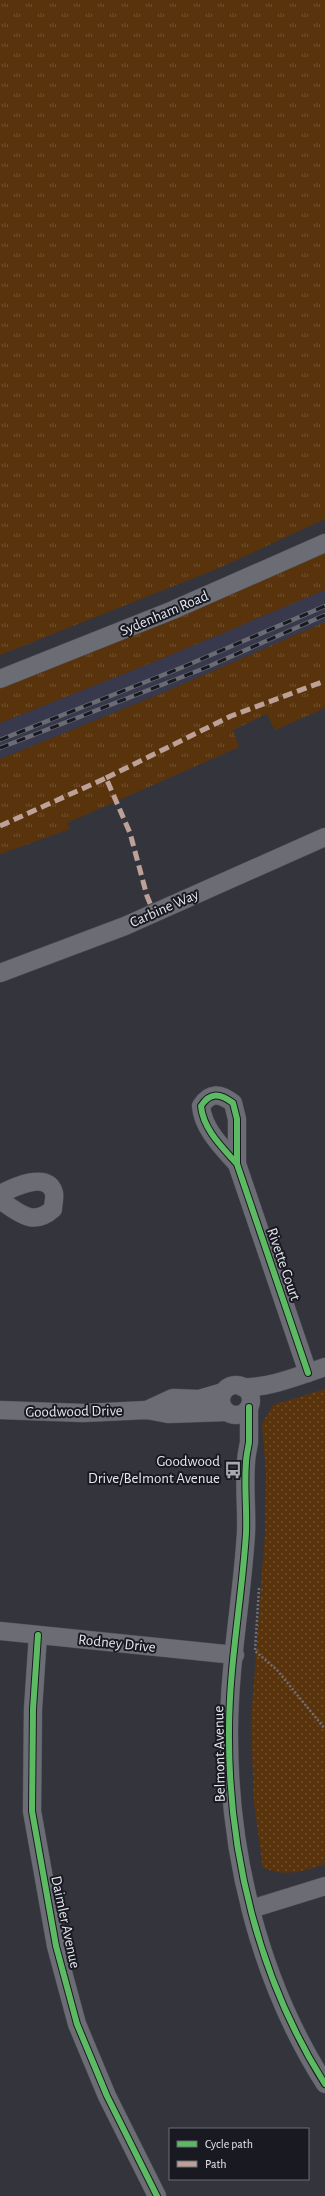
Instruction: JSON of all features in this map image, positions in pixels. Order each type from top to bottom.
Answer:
[{"type":"street","name":"Sydenham Road","points":[[0,679],[173,610],[325,543]]},
{"type":"street","name":"Carbine Way","points":[[0,973],[125,926],[325,837]]},
{"type":"street","name":"Rivette Court","points":[[236,1164],[308,1373]]},
{"type":"street","points":[[0,1194],[23,1183],[31,1182],[46,1185],[51,1188],[54,1194],[53,1209],[42,1217],[30,1218],[17,1212],[0,1200]]},
{"type":"street","points":[[288,1380],[277,1390],[249,1406],[240,1415],[227,1413],[220,1400],[223,1392],[232,1386],[256,1387],[288,1380],[325,1367]]},
{"type":"street","points":[[242,1387],[250,1396],[249,1406]]},
{"type":"street","name":"Goodwood Drive","points":[[147,1410],[173,1398],[199,1399],[223,1392]]},
{"type":"street","name":"Belmont Avenue","points":[[249,1406],[249,1443],[246,1463],[246,1531],[234,1655],[229,1730],[230,1782],[240,1859],[251,1909],[279,1996],[293,2029],[325,2084]]},
{"type":"street","name":"Goodwood Drive","points":[[0,1410],[83,1413],[147,1410],[168,1414],[227,1413]]},
{"type":"street","name":"Belmont Avenue","points":[[227,1413],[246,1463]]},
{"type":"street","name":"Rodney Drive","points":[[0,1631],[234,1655]]},
{"type":"street","name":"Daimler Avenue","points":[[38,1635],[32,1709],[32,1811],[56,1946],[77,2024],[108,2096],[157,2196]]},
{"type":"street","points":[[251,1909],[325,1886]]},
{"type":"path","points":[[260,1580],[255,1651],[277,1670],[325,1728]]},
{"type":"shaded area","points":[[325,590],[325,622],[165,692],[0,759],[0,723],[161,659]]},
{"type":"green space","points":[[0,0],[325,0],[325,519],[219,568],[0,655]]},
{"type":"green space","points":[[325,549],[325,590],[161,659],[0,723],[0,687]]},
{"type":"green space","points":[[325,622],[325,708],[275,730],[267,714],[233,730],[239,747],[67,823],[70,829],[0,854],[0,759],[165,692]]},
{"type":"green space","points":[[325,1389],[325,1864],[301,1871],[287,1873],[263,1868],[254,1803],[251,1722],[265,1532],[266,1473],[262,1424],[273,1405]]},
{"type":"railway","points":[[0,740],[183,667],[325,606]]},
{"type":"railway","points":[[0,748],[205,668],[325,615]]},
{"type":"marked path","points":[[106,778],[231,716],[325,681]]},
{"type":"marked path","points":[[0,826],[106,778],[130,833],[147,896],[154,913]]},
{"type":"cycle path","points":[[237,1164],[214,1137],[205,1122],[201,1106],[204,1101],[212,1096],[224,1097],[233,1103],[237,1119],[237,1164],[308,1373]]},
{"type":"cycle path","points":[[249,1407],[249,1442],[245,1472],[246,1533],[233,1657],[229,1731],[230,1777],[234,1823],[252,1914],[265,1959],[282,2002],[302,2044],[325,2084]]},
{"type":"cycle path","points":[[38,1635],[33,1709],[32,1811],[56,1946],[77,2024],[107,2096],[157,2196]]},
{"type":"place","name":"Goodwood Drive/Belmont Avenue","points":[[233,1470]]}]
